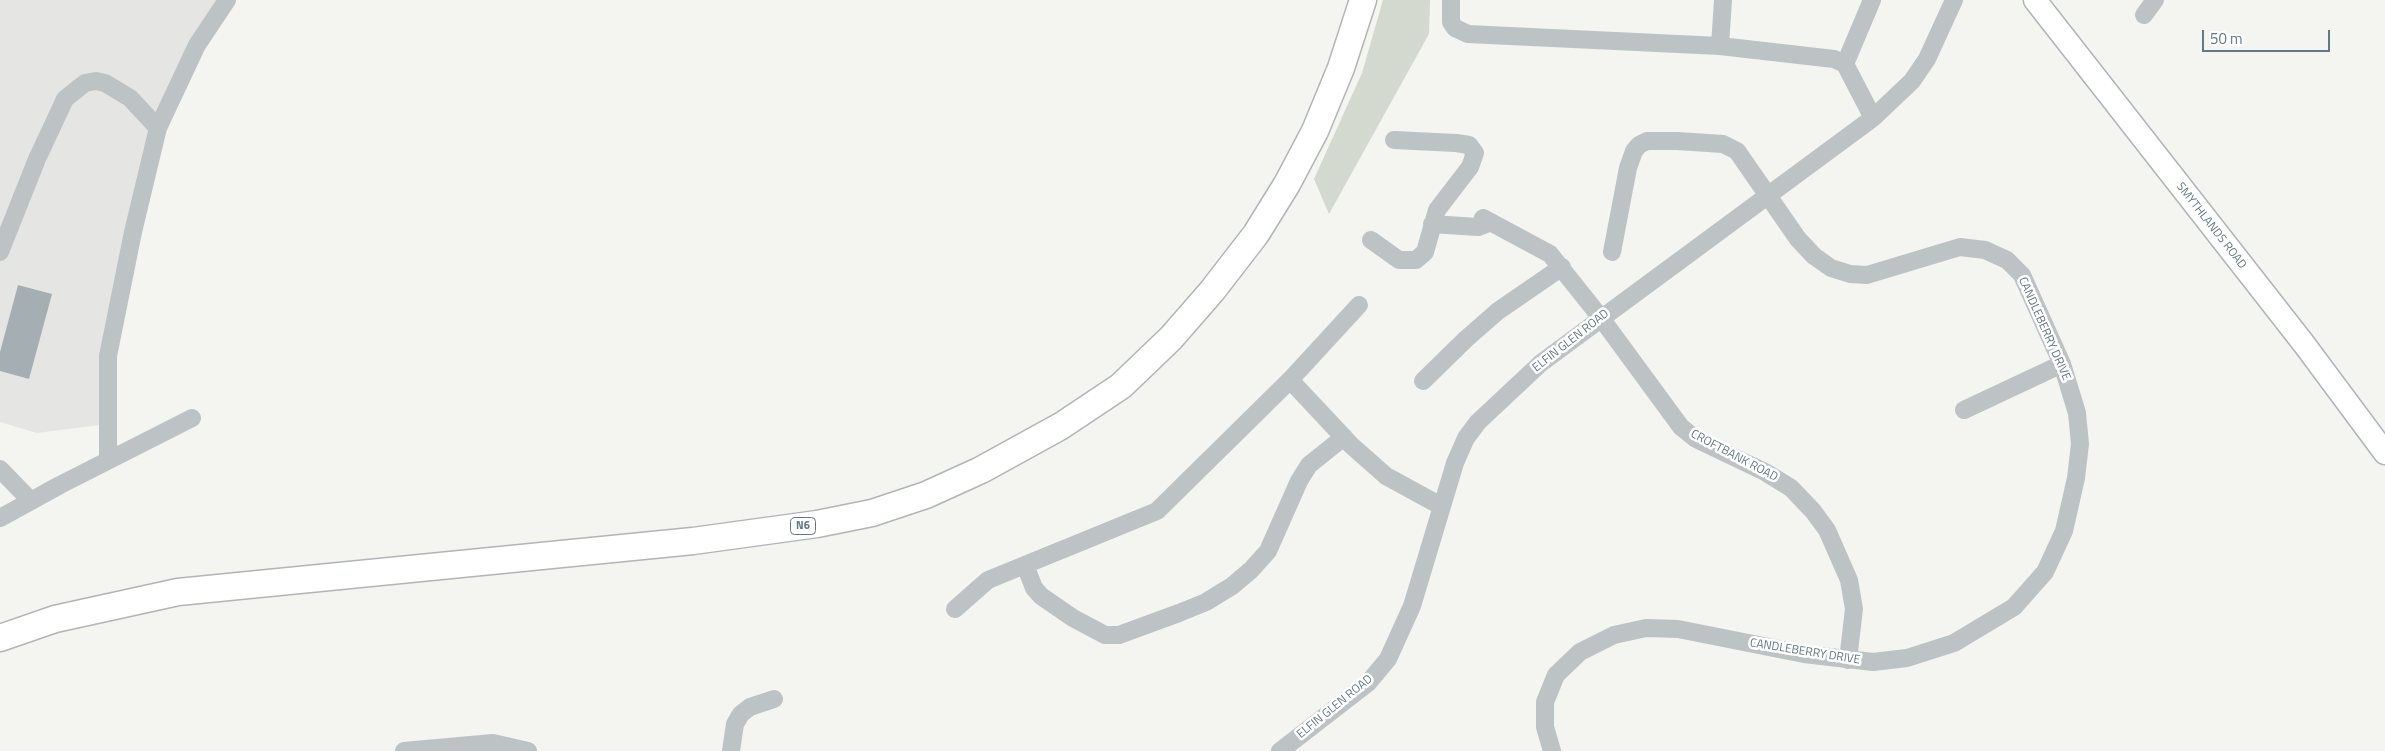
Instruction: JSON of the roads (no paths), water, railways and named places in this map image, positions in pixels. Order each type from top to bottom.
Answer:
[{"type":"highway","name":"N6","points":[[0,638],[56,619],[178,592],[693,541],[817,524],[872,513],[917,498],[981,470],[1061,426],[1121,386],[1171,338],[1212,291],[1256,234],[1287,184],[1315,131],[1341,68],[1363,0]]},
{"type":"main road","name":"SMYTHLANDS ROAD","points":[[2035,0],[2304,344],[2385,453]]},
{"type":"street","points":[[108,460],[108,356],[133,232],[158,128],[197,45],[227,0]]},
{"type":"street","points":[[1451,0],[1451,22],[1455,28],[1468,34],[1720,46],[1818,56],[1846,64],[1873,118]]},
{"type":"street","points":[[1720,46],[1723,0]]},
{"type":"street","points":[[1846,64],[1872,0]]},
{"type":"street","name":"ELFIN GLEN ROAD","points":[[1280,751],[1368,683],[1388,658],[1412,606],[1455,463],[1466,438],[1478,422],[1541,363],[1873,118],[1912,80],[1927,59],[1954,0]]},
{"type":"street","points":[[2144,15],[2155,0]]},
{"type":"street","points":[[0,252],[37,159],[65,99],[75,89],[85,83],[105,83],[130,98],[158,128]]},
{"type":"street","points":[[1371,240],[1400,260],[1416,260],[1425,252],[1431,238],[1432,224],[1437,210],[1470,167],[1475,153],[1469,146],[1456,143],[1394,140]]},
{"type":"street","name":"CANDLEBERRY DRIVE","points":[[1552,751],[1545,727],[1546,702],[1556,675],[1580,652],[1614,635],[1646,628],[1678,629],[1804,654],[1873,662],[1907,658],[1954,643],[2014,607],[2045,572],[2064,531],[2076,478],[2080,444],[2077,413],[2062,364],[2022,275],[2007,260],[1985,250],[1960,247],[1867,275],[1850,274],[1831,268],[1814,256],[1798,239],[1736,151],[1715,143],[1647,141],[1639,144],[1634,151],[1628,168],[1612,252]]},
{"type":"street","name":"CROFTBANK ROAD","points":[[1432,224],[1478,227],[1487,220],[1550,254],[1601,318],[1681,427],[1696,439],[1765,472],[1792,488],[1827,530],[1849,580],[1854,609],[1848,660]]},
{"type":"street","points":[[1424,381],[1466,339],[1498,311],[1562,267]]},
{"type":"street","points":[[955,609],[988,580],[1158,511],[1290,380],[1359,305]]},
{"type":"street","points":[[1964,410],[2062,364]]},
{"type":"street","points":[[1290,380],[1344,437],[1386,476],[1441,506]]},
{"type":"street","points":[[0,518],[108,460],[192,418]]},
{"type":"street","points":[[1026,565],[1030,580],[1041,596],[1073,618],[1104,635],[1119,635],[1179,613],[1206,602],[1232,586],[1251,570],[1268,551],[1299,481],[1309,466],[1344,437]]},
{"type":"street","points":[[0,470],[31,501]]},
{"type":"street","points":[[731,751],[736,724],[741,714],[750,707],[774,699]]},
{"type":"street","points":[[404,751],[493,743],[528,751]]}]
